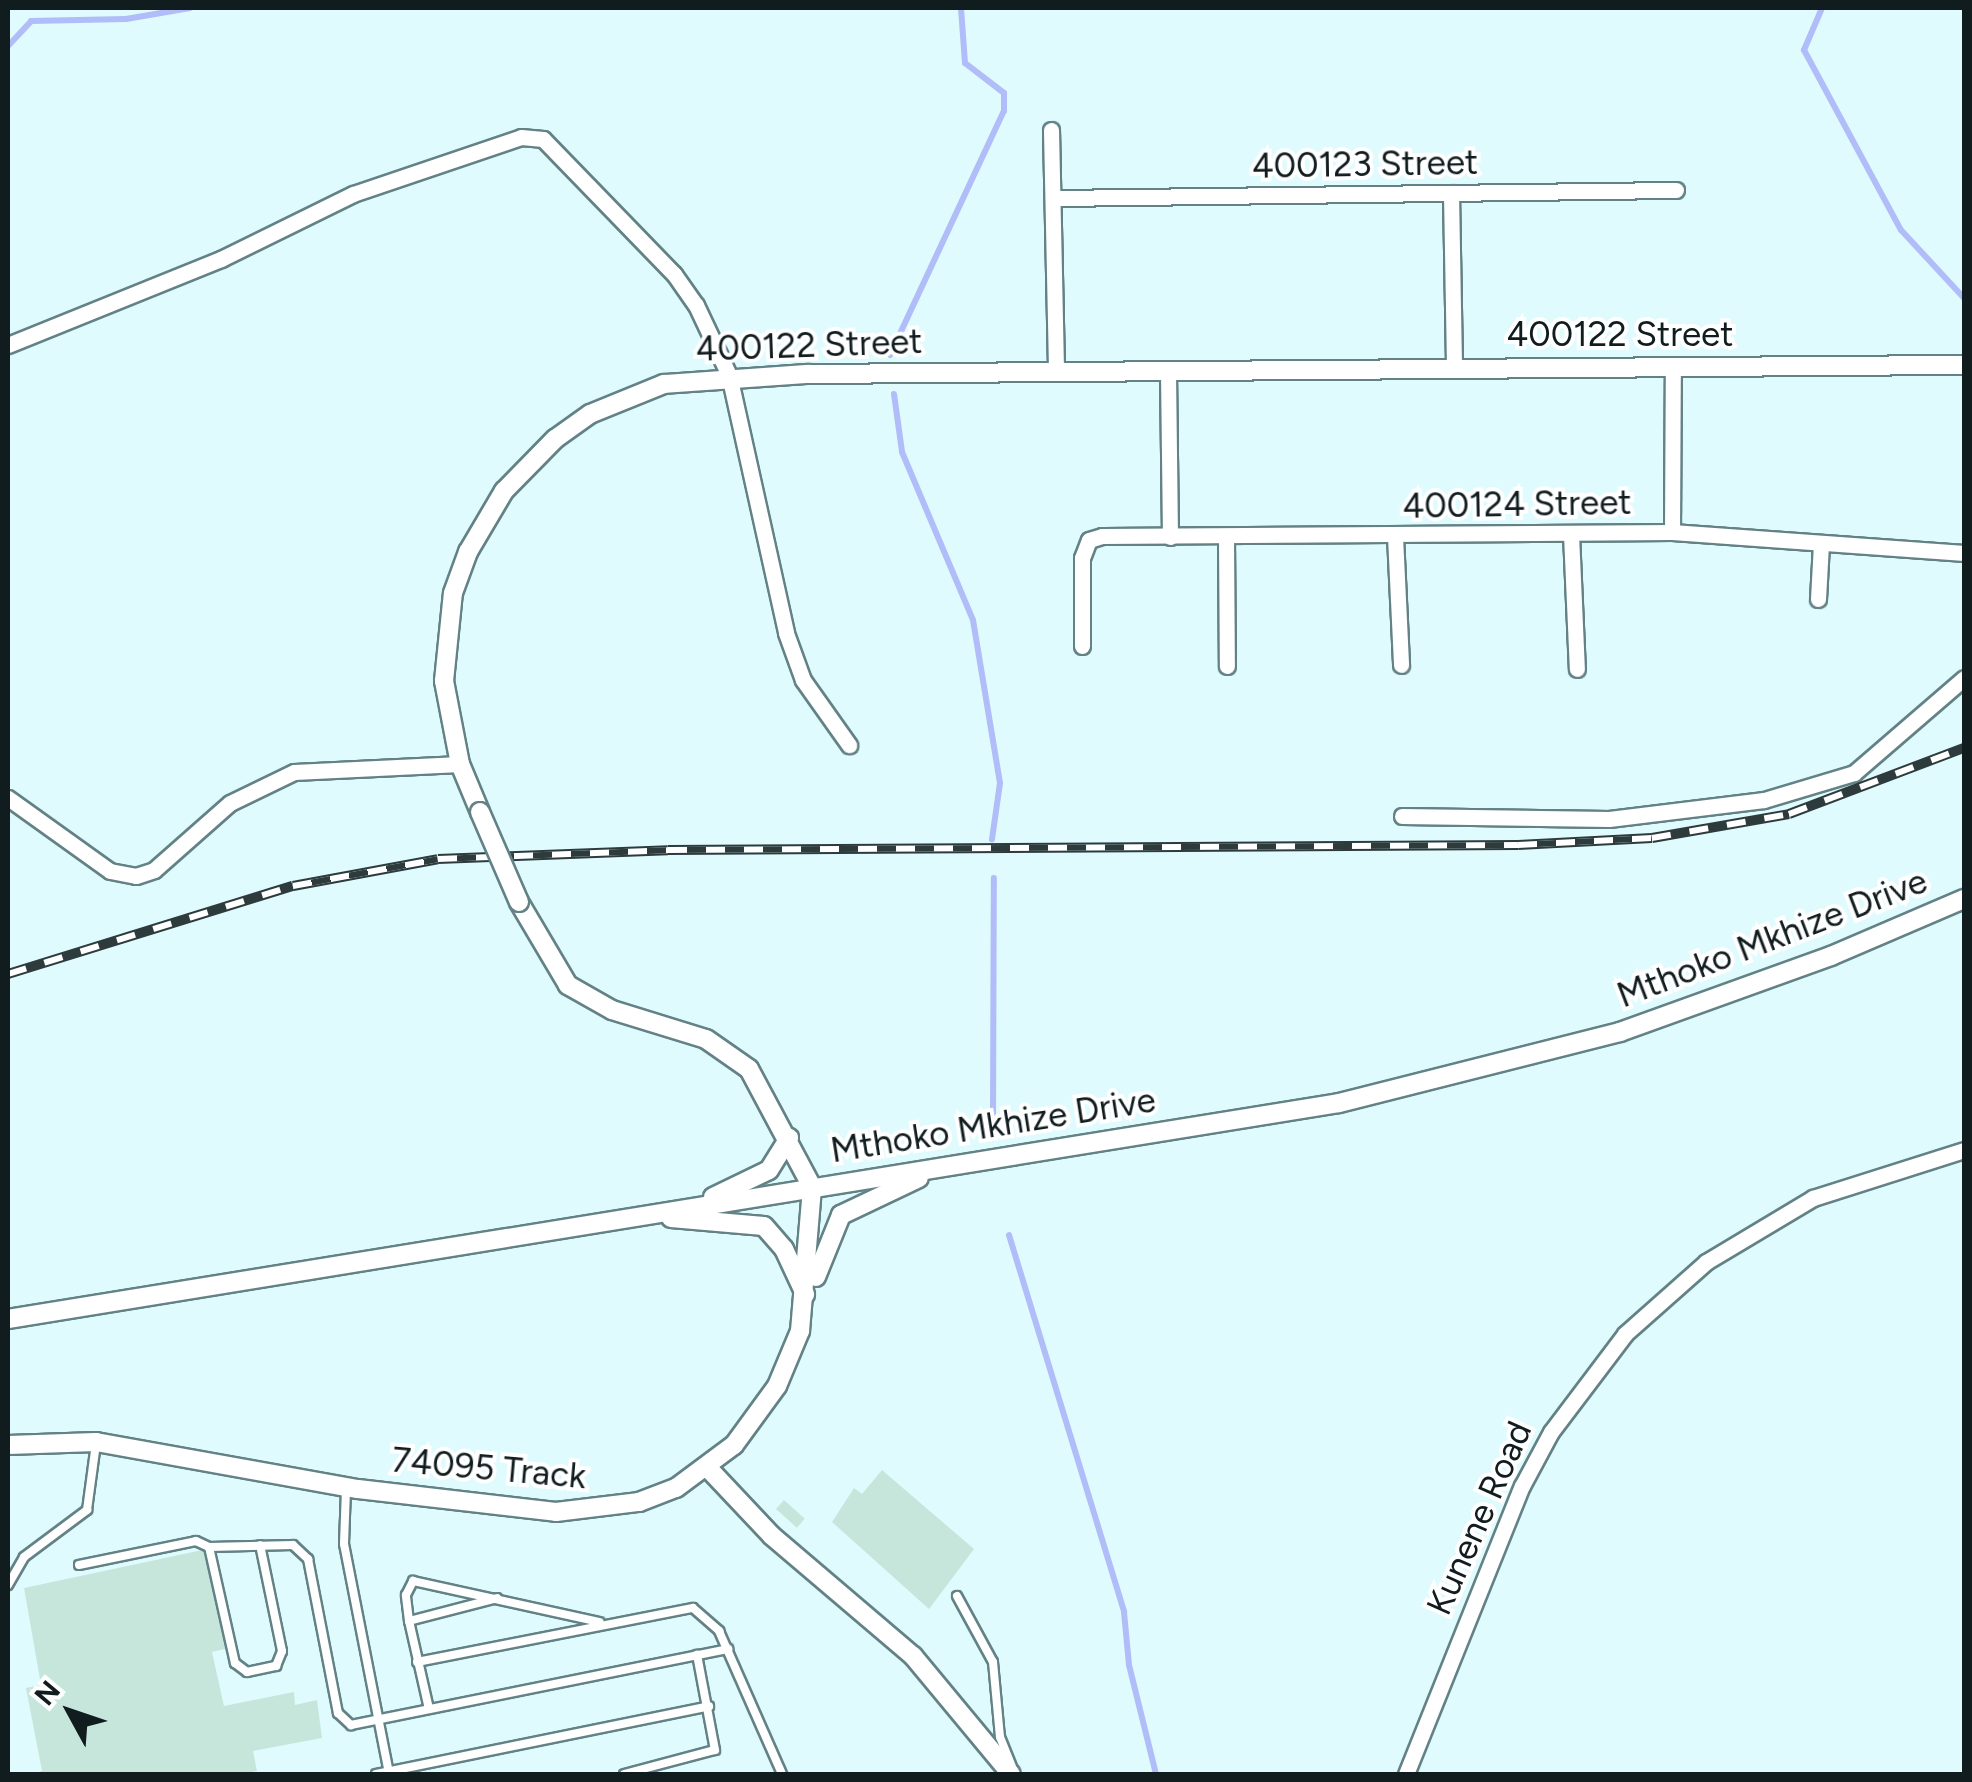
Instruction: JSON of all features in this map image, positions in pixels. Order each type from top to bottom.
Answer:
[{"type":"street","points":[[1051,130],[1056,372]]},
{"type":"street","points":[[8,345],[221,259],[354,194],[533,136],[552,147],[582,187],[674,274],[729,375],[786,633],[802,680],[849,745]]},
{"type":"street","name":"400123 Street","points":[[1054,198],[1676,190]]},
{"type":"street","points":[[1451,193],[1454,368]]},
{"type":"street","name":"400122 Street","points":[[812,1187],[764,1090],[735,1057],[706,1039],[612,1010],[568,985],[519,902],[460,764],[444,681],[445,640],[453,593],[483,520],[537,454],[590,414],[664,384],[729,375],[1964,365]]},
{"type":"street","points":[[1672,532],[1673,366]]},
{"type":"street","points":[[1168,372],[1170,537]]},
{"type":"street","name":"400124 Street","points":[[1082,646],[1082,558],[1096,537],[1672,532],[1964,553]]},
{"type":"street","points":[[1572,534],[1578,669]]},
{"type":"street","points":[[1395,536],[1401,665]]},
{"type":"street","points":[[1226,538],[1228,666]]},
{"type":"street","points":[[1818,598],[1821,542]]},
{"type":"street","points":[[1402,816],[1608,819],[1764,800],[1854,773],[1964,678]]},
{"type":"street","points":[[8,798],[110,872],[136,876],[154,870],[230,803],[294,772],[460,764]]},
{"type":"street","name":"Mthoko Mkhize Drive","points":[[8,1319],[1338,1103],[1620,1032],[1964,899]]},
{"type":"street","points":[[690,1207],[769,1170],[788,1138]]},
{"type":"street","name":"Kunene Road","points":[[1406,1774],[1522,1486],[1551,1432],[1624,1334],[1706,1262],[1813,1198],[1964,1150]]},
{"type":"street","points":[[800,1330],[824,1246],[841,1216],[947,1167]]},
{"type":"street","name":"74095 Track","points":[[8,1445],[96,1442],[346,1487],[556,1512],[606,1510],[676,1488],[707,1467],[764,1408],[800,1330],[812,1187]]},
{"type":"street","points":[[625,1217],[764,1226],[784,1248],[806,1294]]},
{"type":"street","points":[[707,1467],[772,1536],[913,1656],[1014,1774]]},
{"type":"lane","points":[[8,1585],[24,1557],[87,1510],[96,1442]]},
{"type":"lane","points":[[346,1487],[344,1544],[389,1773]]},
{"type":"lane","points":[[79,1564],[196,1541],[209,1547],[293,1545],[308,1559],[338,1713],[350,1724],[728,1648]]},
{"type":"lane","points":[[209,1547],[236,1663],[248,1672],[276,1666],[282,1651],[260,1545]]},
{"type":"lane","points":[[429,1710],[409,1621],[406,1596],[413,1581],[602,1623]]},
{"type":"lane","points":[[956,1596],[992,1662],[1000,1736],[1014,1774]]},
{"type":"lane","points":[[409,1621],[500,1598]]},
{"type":"lane","points":[[418,1662],[694,1608],[728,1648],[782,1774]]},
{"type":"lane","points":[[624,1774],[713,1754],[709,1706],[697,1655]]},
{"type":"lane","points":[[376,1774],[709,1706]]},
{"type":"building","points":[[882,1470],[974,1549],[929,1609],[832,1522],[854,1488],[862,1494]]},
{"type":"building","points":[[784,1500],[805,1519],[797,1528],[776,1509]]},
{"type":"building","points":[[207,1549],[229,1648],[212,1652],[224,1706],[294,1692],[295,1705],[317,1700],[322,1738],[253,1751],[257,1771],[241,1774],[33,1774],[42,1771],[26,1688],[41,1685],[24,1588]]},
{"type":"waterway","points":[[8,46],[31,21],[126,19],[190,8]]},
{"type":"waterway","points":[[890,355],[1004,111],[1004,93],[965,63],[961,8]]},
{"type":"waterway","points":[[1822,8],[1804,50],[1901,230],[1964,298]]},
{"type":"waterway","points":[[894,394],[902,452],[973,620],[1000,783],[992,839]]},
{"type":"waterway","points":[[993,1119],[994,878]]},
{"type":"waterway","points":[[1009,1235],[1124,1612],[1129,1665],[1156,1774]]},
{"type":"railway","points":[[8,974],[293,886],[438,859],[668,850],[1518,845],[1652,838],[1789,814],[1964,748]]}]
